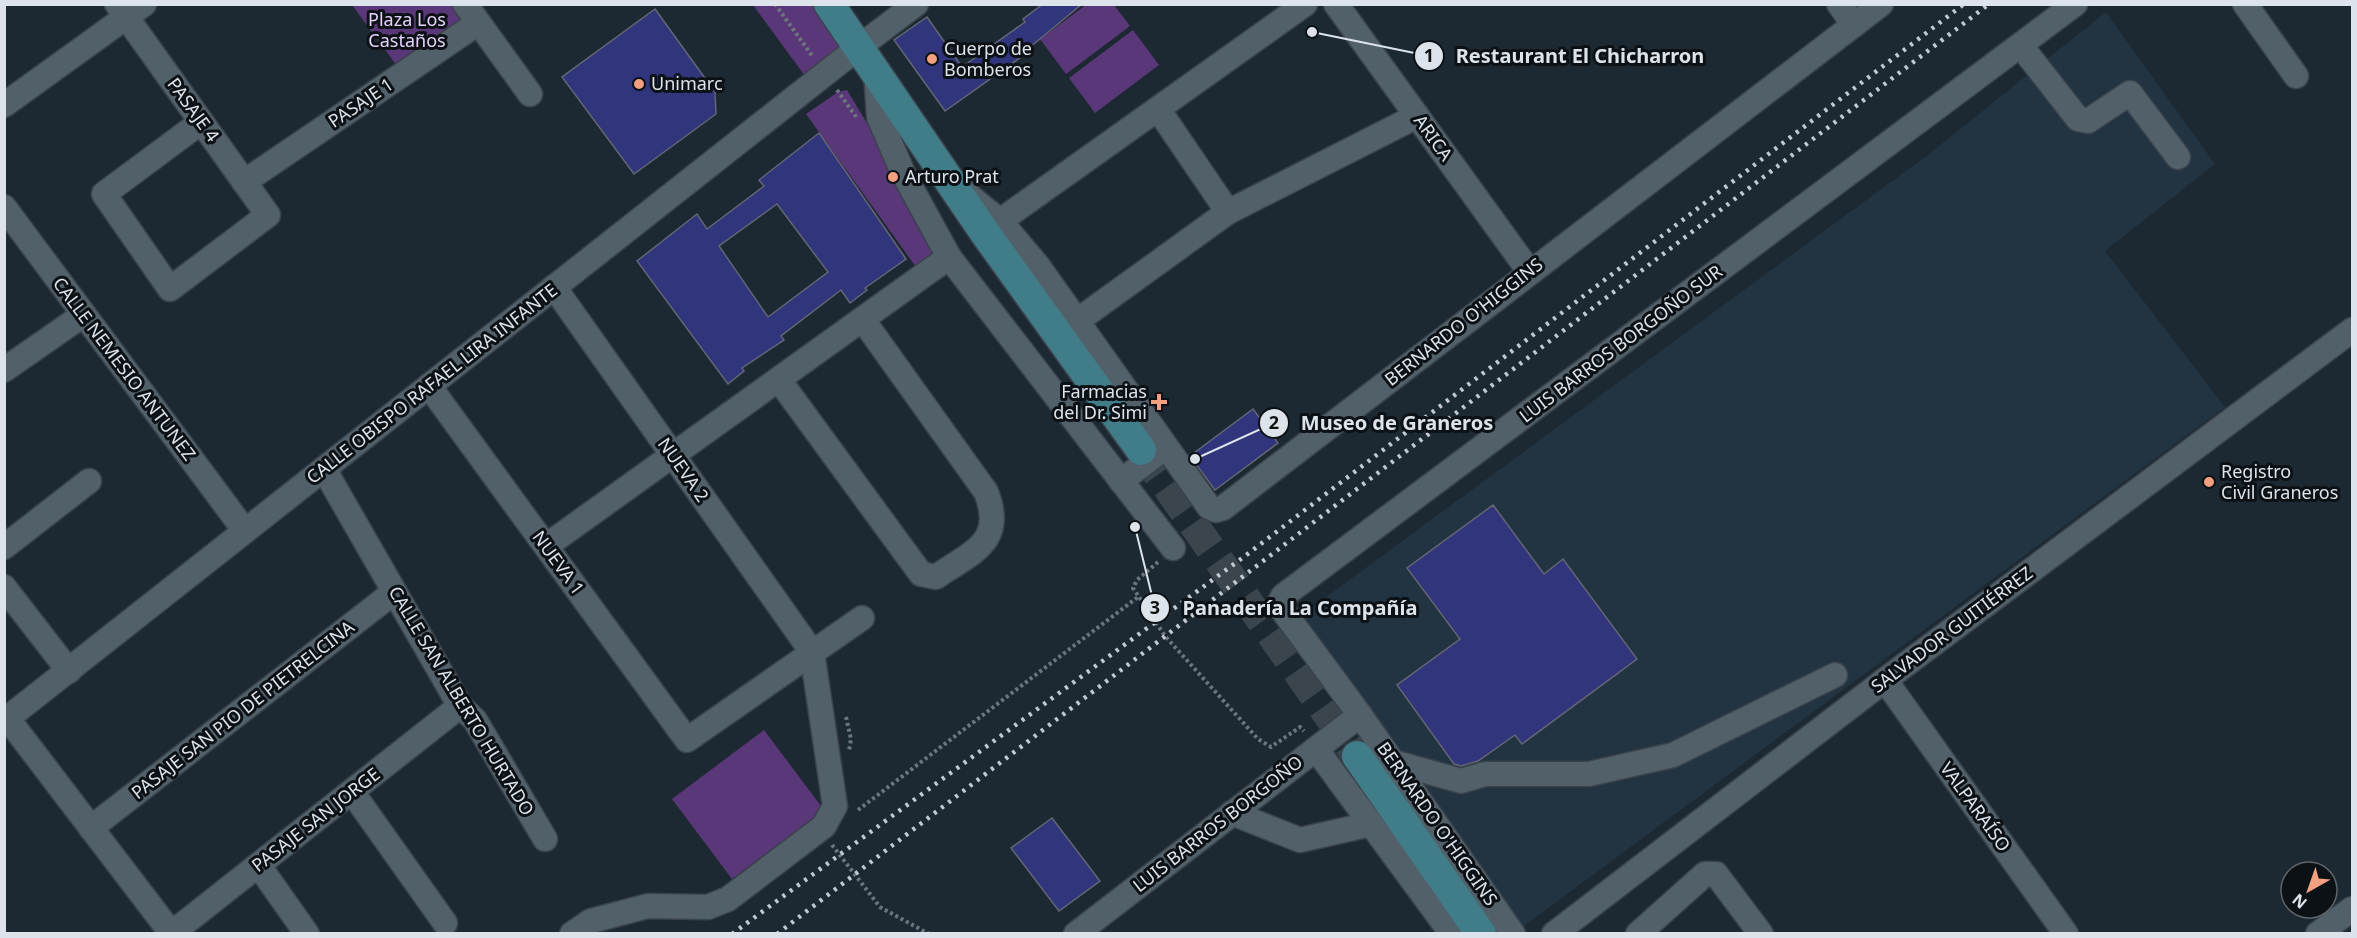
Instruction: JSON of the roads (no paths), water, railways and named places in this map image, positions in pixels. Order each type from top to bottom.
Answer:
[{"type":"main road","points":[[829,4],[948,179],[1154,448]]},
{"type":"main road","points":[[1357,756],[1481,933]]},
{"type":"street","name":"CALLE OBISPO RAFAEL LIRA INFANTE","points":[[6,720],[916,4]]},
{"type":"street","points":[[1000,221],[1305,4]]},
{"type":"street","name":"ARICA","points":[[1336,4],[1529,271]]},
{"type":"street","points":[[1839,4],[1854,25]]},
{"type":"street","name":"BERNARDO O'HIGGINS","points":[[948,179],[1000,221],[1038,266],[1077,321],[1154,448],[1209,507],[1216,510],[1222,508],[1881,4]]},
{"type":"street","name":"LUIS BARROS BORGOÑO SUR","points":[[1360,715],[1281,608],[1280,602],[1283,596],[2075,4]]},
{"type":"street","points":[[2245,4],[2296,76]]},
{"type":"street","points":[[4,105],[129,9]]},
{"type":"street","name":"PASAJE 4","points":[[129,9],[201,122],[268,215],[170,289],[105,194],[201,122]]},
{"type":"street","points":[[472,14],[530,94]]},
{"type":"street","name":"PASAJE 1","points":[[244,182],[472,14]]},
{"type":"street","points":[[2021,46],[2078,119],[2088,121],[2130,93],[2178,157]]},
{"type":"street","points":[[876,71],[879,117],[903,173],[949,257],[1173,548]]},
{"type":"street","points":[[1158,109],[1228,212]]},
{"type":"street","points":[[1077,321],[1228,212],[1417,116]]},
{"type":"street","name":"CALLE NEMESIO ANTUNEZ","points":[[5,208],[246,531]]},
{"type":"street","points":[[546,546],[949,257]]},
{"type":"street","name":"NUEVA 2","points":[[554,287],[812,652]]},
{"type":"street","points":[[4,370],[83,315]]},
{"type":"street","points":[[779,380],[921,574],[936,577],[983,545],[990,535],[994,517],[986,492],[863,320]]},
{"type":"street","name":"SALVADOR GUITIÉRREZ","points":[[1554,933],[1885,680],[2352,332]]},
{"type":"street","name":"NUEVA 1","points":[[429,386],[687,740],[812,652]]},
{"type":"street","points":[[1121,481],[1154,448]]},
{"type":"street","name":"CALLE SAN ALBERTO HURTADO","points":[[324,469],[460,706],[475,720],[545,839]]},
{"type":"street","points":[[4,547],[89,481]]},
{"type":"street","points":[[4,587],[69,671]]},
{"type":"street","name":"PASAJE SAN PIO DE PIETRELCINA","points":[[92,828],[394,592]]},
{"type":"street","points":[[572,933],[591,921],[648,906],[708,907],[728,899],[824,826],[835,806],[812,652],[862,618]]},
{"type":"street","points":[[1394,762],[1461,780],[1485,774],[1589,774],[1673,755],[1835,675]]},
{"type":"street","name":"VALPARAÍSO","points":[[1885,680],[2066,933]]},
{"type":"street","name":"PASAJE SAN JORGE","points":[[172,933],[460,706]]},
{"type":"street","name":"BERNARDO O'HIGGINS","points":[[1360,715],[1513,933]]},
{"type":"street","name":"LUIS BARROS BORGOÑO","points":[[1076,933],[1360,715]]},
{"type":"street","points":[[6,720],[172,933]]},
{"type":"street","points":[[1316,749],[1452,933]]},
{"type":"street","points":[[352,792],[445,923]]},
{"type":"street","points":[[1232,813],[1300,840],[1371,824]]},
{"type":"street","points":[[259,866],[307,933]]},
{"type":"street","points":[[1638,933],[1705,874],[1710,873],[1716,874],[1761,933]]},
{"type":"street","points":[[2318,933],[2352,909]]},
{"type":"tunnel","points":[[1141,450],[1357,756]]},
{"type":"railway","points":[[732,934],[1245,556],[1964,4]]},
{"type":"railway","points":[[777,934],[1989,4]]},
{"type":"place","name":"Restaurant El Chicharron","points":[[1312,32]]},
{"type":"place","name":"Cuerpo de Bomberos","points":[[932,59]]},
{"type":"place","name":"Unimarc","points":[[639,84]]},
{"type":"place","name":"Arturo Prat","points":[[893,177]]},
{"type":"place","name":"Farmacias del Dr. Simi","points":[[1159,402]]},
{"type":"place","name":"Museo de Graneros","points":[[1195,459]]},
{"type":"place","name":"Registro Civil Graneros","points":[[2209,482]]},
{"type":"place","name":"Panadería La Compañía","points":[[1135,527]]},
{"type":"park label","name":"Plaza Los Castaños","points":[[407,30]]}]
